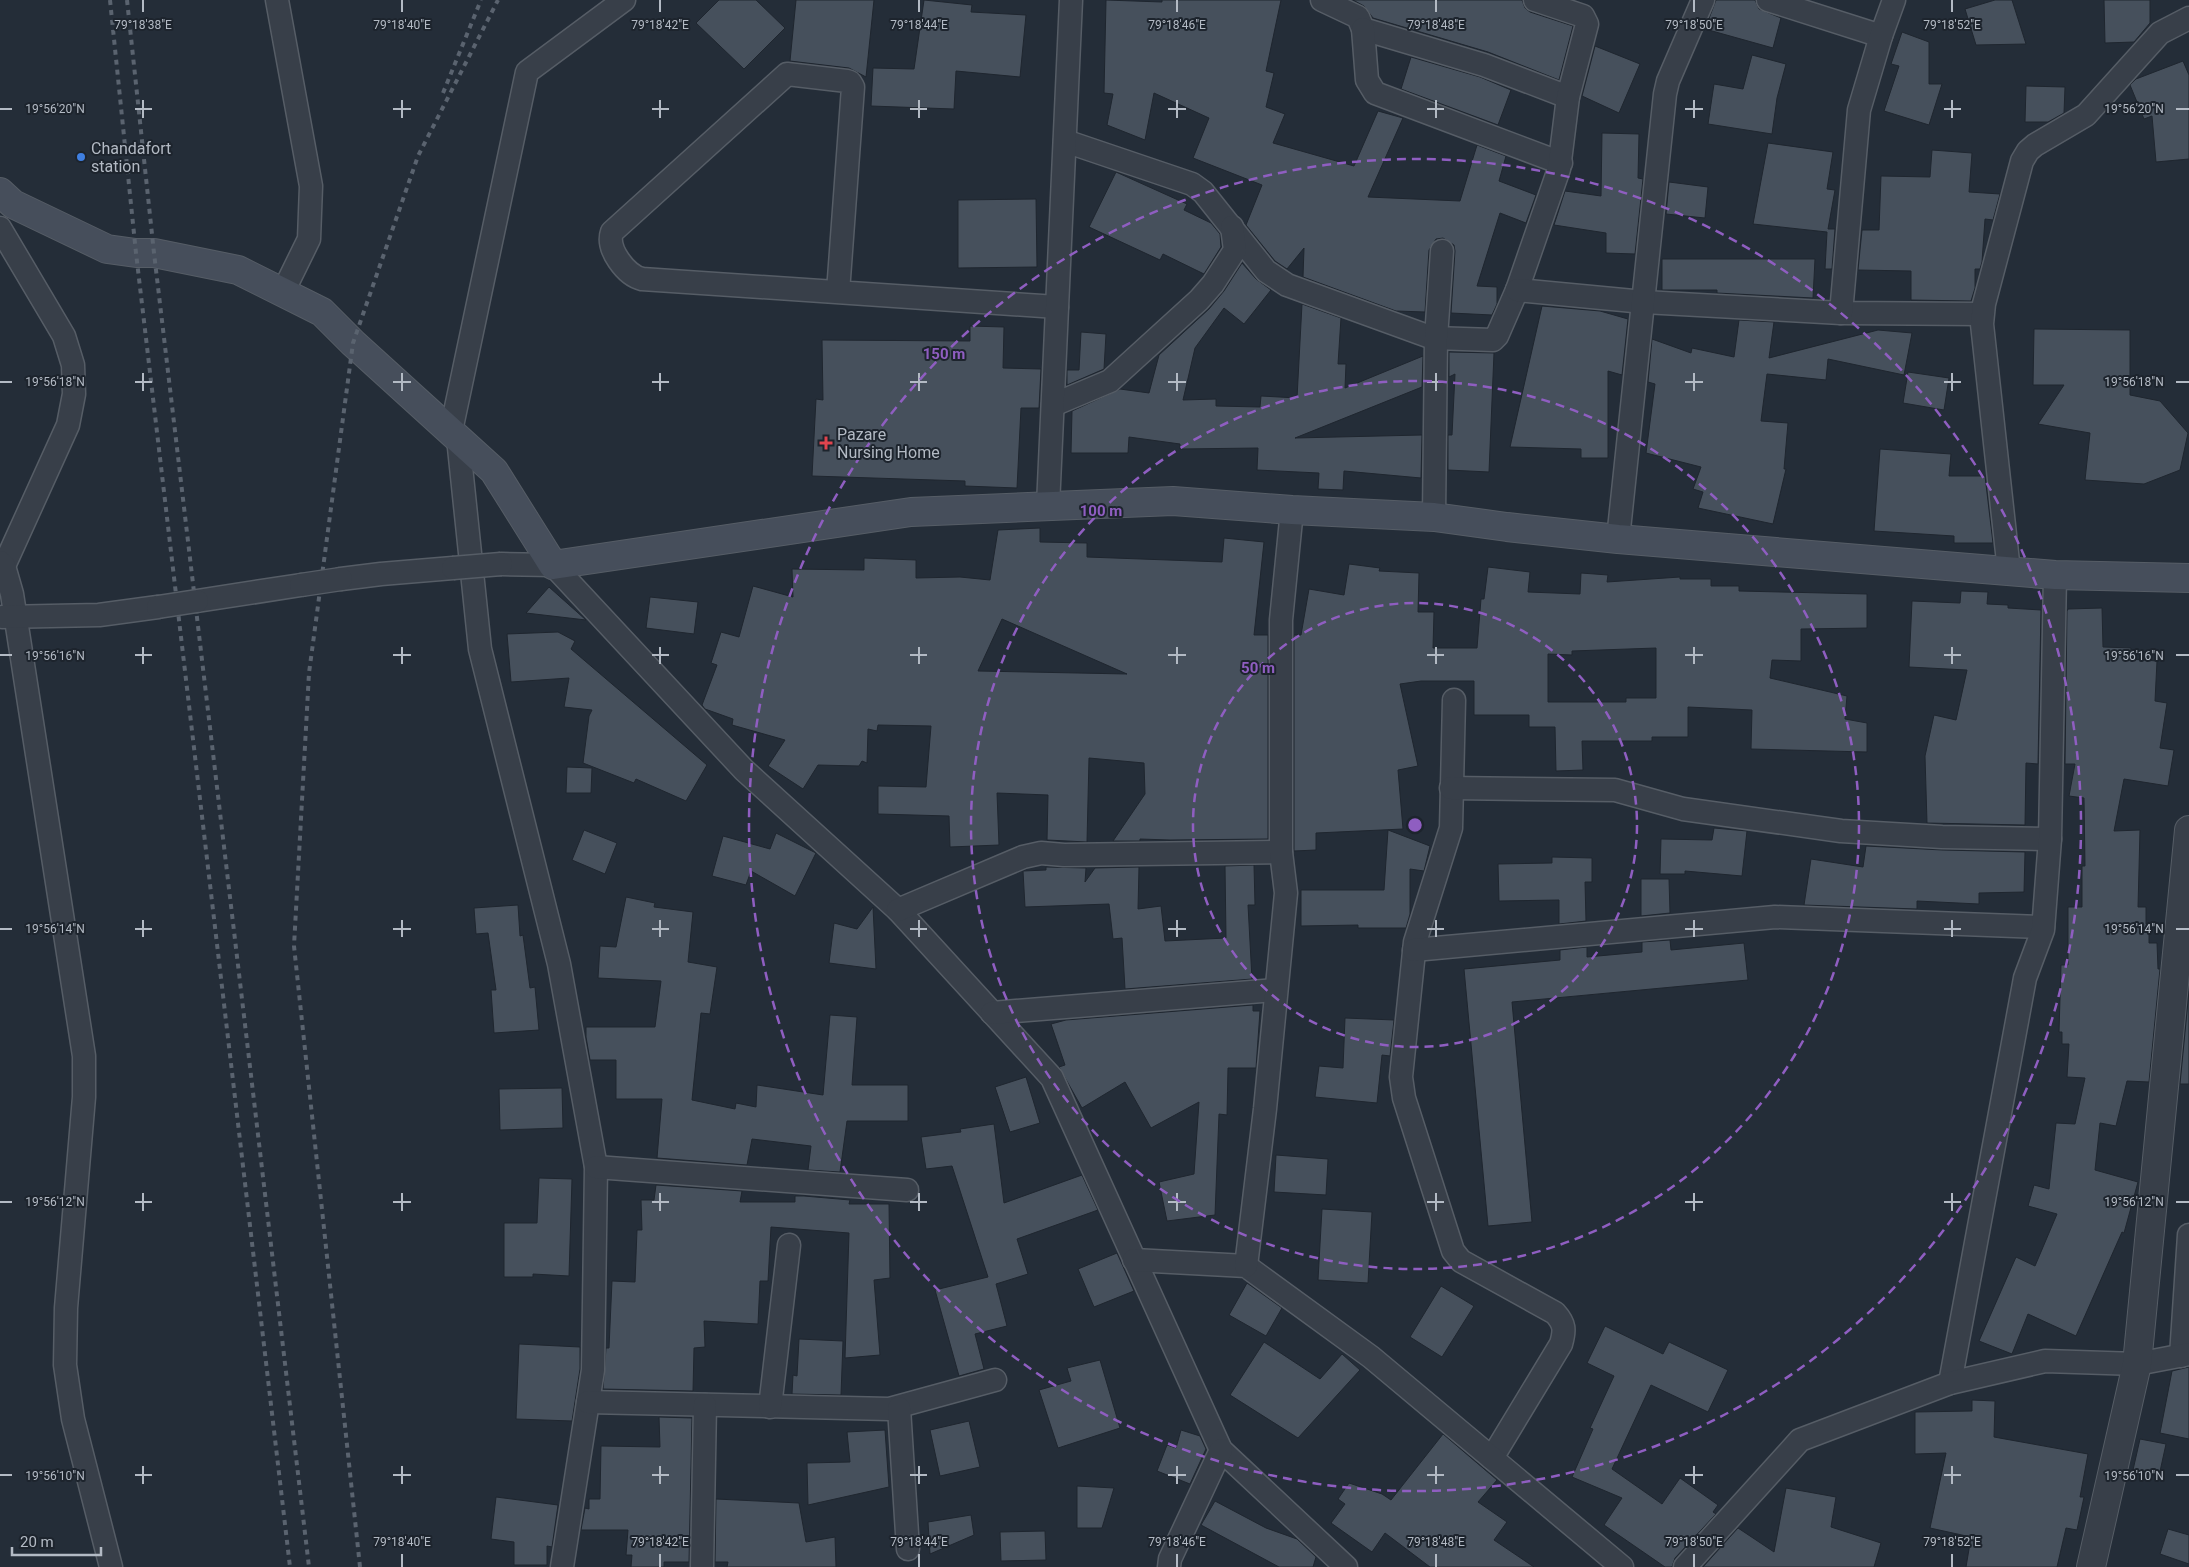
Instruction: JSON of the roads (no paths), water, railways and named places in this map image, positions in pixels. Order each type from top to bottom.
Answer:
[{"type":"main road","points":[[4,201],[107,249],[136,253],[154,253],[238,270],[322,312],[353,343],[494,471],[554,565],[911,512],[1173,501],[1292,510],[1434,517],[1618,539],[2056,575],[2189,578]]},
{"type":"street","points":[[277,0],[311,186],[309,239],[283,292]]},
{"type":"street","points":[[562,1567],[593,1370],[596,1167],[559,964],[480,649],[454,435],[527,72],[624,0]]},
{"type":"street","points":[[1048,506],[1071,0]]},
{"type":"street","points":[[1322,0],[1358,17],[1363,29],[1367,80],[1375,94],[1560,163]]},
{"type":"street","points":[[1065,141],[1192,184],[1203,192],[1266,271],[1288,285],[1436,338],[1488,341],[1495,339],[1517,290],[1560,163],[1568,97],[1587,24],[1583,16],[1534,0]]},
{"type":"street","points":[[1618,539],[1665,94],[1668,81],[1703,0]]},
{"type":"street","points":[[1768,0],[1881,36]]},
{"type":"street","points":[[1841,313],[1859,110],[1894,0]]},
{"type":"street","points":[[2009,571],[1982,314],[2020,170],[2028,150],[2086,115],[2160,32],[2189,18]]},
{"type":"street","points":[[1363,29],[1484,65],[1568,97]]},
{"type":"street","points":[[838,292],[852,87],[850,82],[846,81],[788,74],[612,232],[610,237],[612,251],[633,276],[638,278],[838,292],[1057,307]]},
{"type":"street","points":[[1053,405],[1110,381],[1199,300],[1213,284],[1235,250],[1232,227]]},
{"type":"street","points":[[0,228],[64,336],[73,365],[74,394],[68,425],[2,564],[12,594],[8,617],[84,1056],[84,1097],[66,1308],[65,1364],[73,1419],[111,1567]]},
{"type":"street","points":[[1434,517],[1436,338],[1442,251]]},
{"type":"street","points":[[1517,290],[1644,302],[1841,313],[1982,314]]},
{"type":"street","points":[[1246,1266],[1286,893],[1281,852],[1280,620],[1292,510]]},
{"type":"street","points":[[8,617],[98,615],[381,574],[501,564],[554,565],[744,770],[898,910],[1052,1078],[1221,1450],[1346,1567]]},
{"type":"street","points":[[1950,1383],[2025,978],[2042,938],[2050,839],[2056,575]]},
{"type":"street","points":[[1454,700],[1450,833],[1414,950],[1402,1087],[1450,1246],[1461,1261],[1555,1313],[1562,1321],[1565,1330],[1561,1344],[1492,1458]]},
{"type":"street","points":[[1451,788],[1615,790],[1683,809],[1841,831],[1942,837],[2050,839]]},
{"type":"street","points":[[2091,1567],[2137,1364],[2189,830]]},
{"type":"street","points":[[898,910],[1023,857],[1041,854],[1281,852]]},
{"type":"street","points":[[1414,950],[1774,917],[2043,927]]},
{"type":"street","points":[[992,1013],[1276,990]]},
{"type":"street","points":[[596,1167],[907,1190]]},
{"type":"street","points":[[1685,1567],[1800,1440],[1950,1383],[2045,1361],[2137,1364],[2185,1355],[2189,1235]]},
{"type":"street","points":[[770,1407],[789,1244]]},
{"type":"street","points":[[1134,1260],[1246,1266],[1371,1357],[1492,1458],[1609,1563]]},
{"type":"street","points":[[588,1402],[899,1408],[995,1380]]},
{"type":"street","points":[[702,1567],[705,1405]]},
{"type":"street","points":[[899,1408],[908,1550]]},
{"type":"street","points":[[1169,1567],[1170,1559],[1221,1450]]},
{"type":"railway","points":[[110,0],[136,253],[290,1567]]},
{"type":"railway","points":[[127,0],[154,253],[309,1567]]},
{"type":"railway","points":[[443,93],[481,0]]},
{"type":"railway","points":[[360,1567],[294,946],[309,673],[353,343],[418,156],[498,0]]},
{"type":"place","name":"Chandafort station","points":[[81,157]]},
{"type":"place","name":"Pazare Nursing Home","points":[[826,443]]}]
